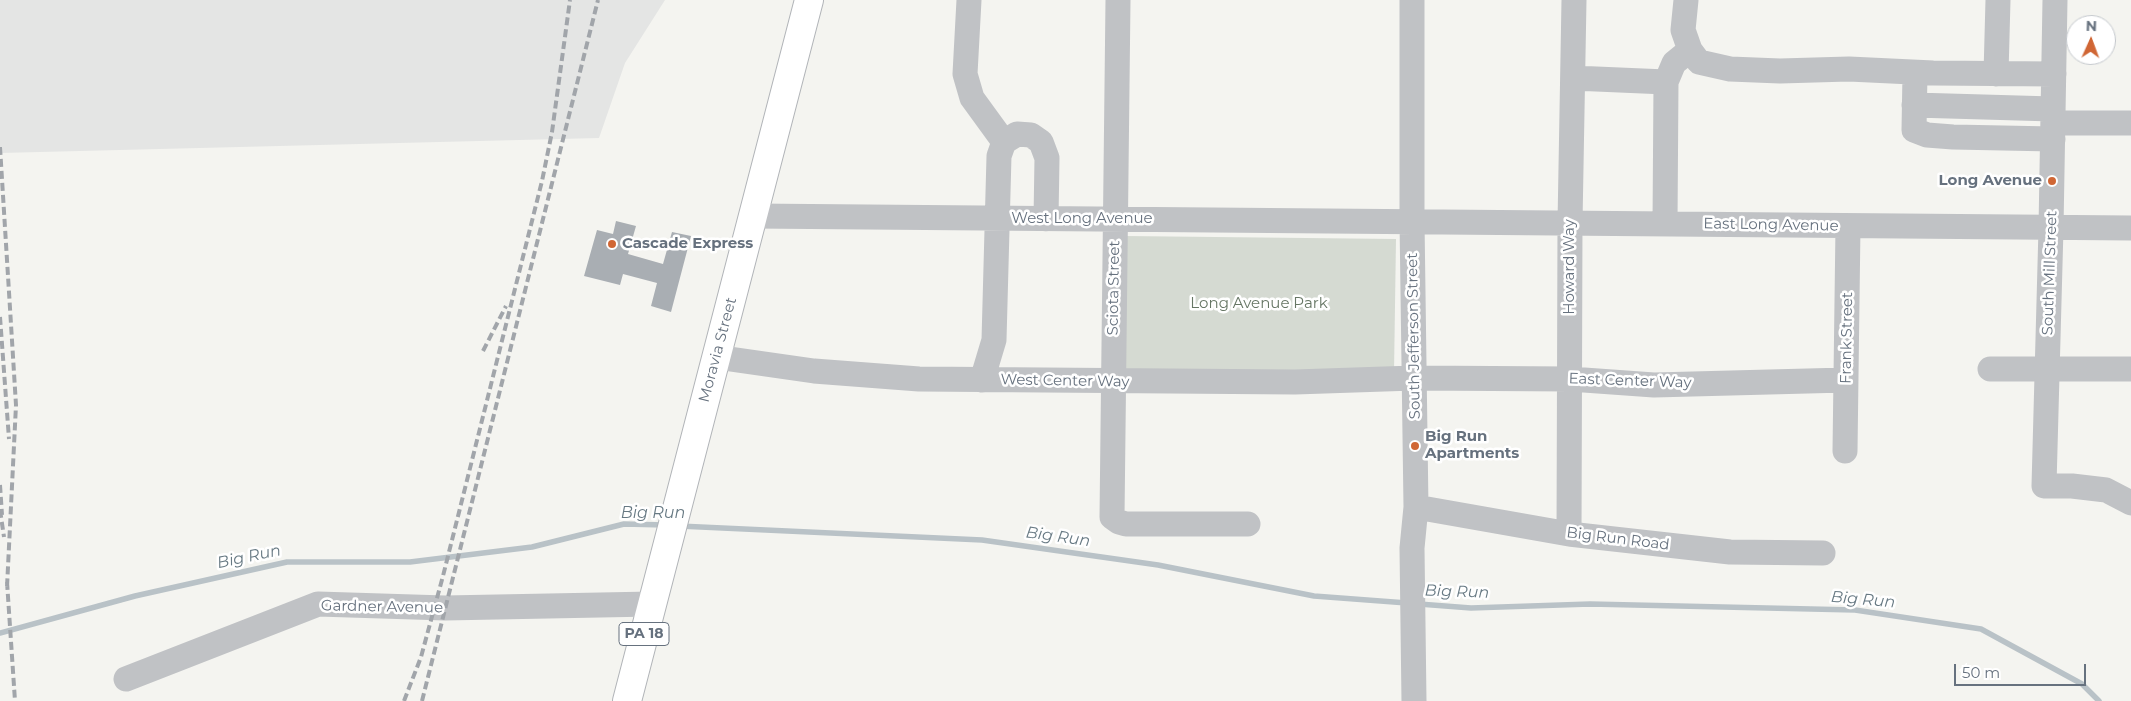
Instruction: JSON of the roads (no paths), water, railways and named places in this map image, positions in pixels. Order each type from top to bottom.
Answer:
[{"type":"main road","name":"Moravia Street","points":[[627,701],[809,0]]},
{"type":"street","points":[[969,0],[964,74],[972,98],[1004,142]]},
{"type":"street","name":"Sciota Street","points":[[1118,0],[1112,382],[1112,517],[1126,524],[1248,524]]},
{"type":"street","name":"South Jefferson Street","points":[[1412,0],[1412,221],[1416,507],[1412,548],[1414,701]]},
{"type":"street","name":"Howard Way","points":[[1569,534],[1570,223],[1574,0]]},
{"type":"street","points":[[1686,0],[1683,30],[1690,50],[1700,62],[1730,69],[2054,74]]},
{"type":"street","points":[[1996,74],[1998,0]]},
{"type":"street","name":"South Mill Street","points":[[2055,0],[2052,228],[2046,369],[2044,486],[2072,486],[2106,490],[2131,503]]},
{"type":"street","points":[[1664,224],[1666,82],[1674,63],[1690,50]]},
{"type":"street","points":[[1915,73],[1914,130],[1927,135],[1953,137],[2053,124],[2131,123]]},
{"type":"street","points":[[1573,78],[1666,82]]},
{"type":"street","points":[[1914,105],[2053,124]]},
{"type":"street","points":[[982,380],[994,340],[999,156],[1004,142],[1017,134],[1031,135],[1041,142],[1047,158],[1046,219]]},
{"type":"street","name":"West Long Avenue","points":[[753,216],[1412,221]]},
{"type":"street","name":"East Long Avenue","points":[[1412,221],[2131,228]]},
{"type":"street","name":"Frank Street","points":[[1845,451],[1848,226]]},
{"type":"street","name":"West Center Way","points":[[716,357],[865,376],[982,380],[1294,382],[1414,378]]},
{"type":"street","points":[[1990,369],[2131,369]]},
{"type":"street","name":"East Center Way","points":[[1414,378],[1570,380],[1654,385],[1846,380]]},
{"type":"street","name":"Big Run Road","points":[[1416,507],[1569,534],[1730,552],[1823,553]]},
{"type":"street","name":"Gardner Avenue","points":[[126,679],[318,604],[445,608],[652,604]]},
{"type":"waterway","name":"Big Run","points":[[0,633],[135,596],[287,562],[410,562],[532,547],[624,524],[665,525]]},
{"type":"waterway","name":"Big Run","points":[[679,526],[982,540],[1158,565],[1314,596],[1407,603]]},
{"type":"waterway","name":"Big Run","points":[[1419,604],[1471,608],[1590,604],[1855,610],[1981,629],[2082,684],[2099,701]]},
{"type":"railway","points":[[404,701],[421,657],[443,576],[542,181],[552,132],[570,0]]},
{"type":"railway","points":[[422,701],[598,0]]},
{"type":"railway","points":[[0,147],[16,405],[7,587]]},
{"type":"railway","points":[[483,351],[506,306]]},
{"type":"railway","points":[[0,317],[9,439]]},
{"type":"railway","points":[[0,485],[2,515]]},
{"type":"railway","points":[[0,510],[4,537]]},
{"type":"railway","points":[[7,582],[15,701]]},
{"type":"place","name":"Long Avenue","points":[[2052,181]]},
{"type":"place","name":"Cascade Express","points":[[612,244]]},
{"type":"place","name":"Big Run Apartments","points":[[1415,446]]},
{"type":"park label","name":"Long Avenue Park","points":[[1259,304]]}]
